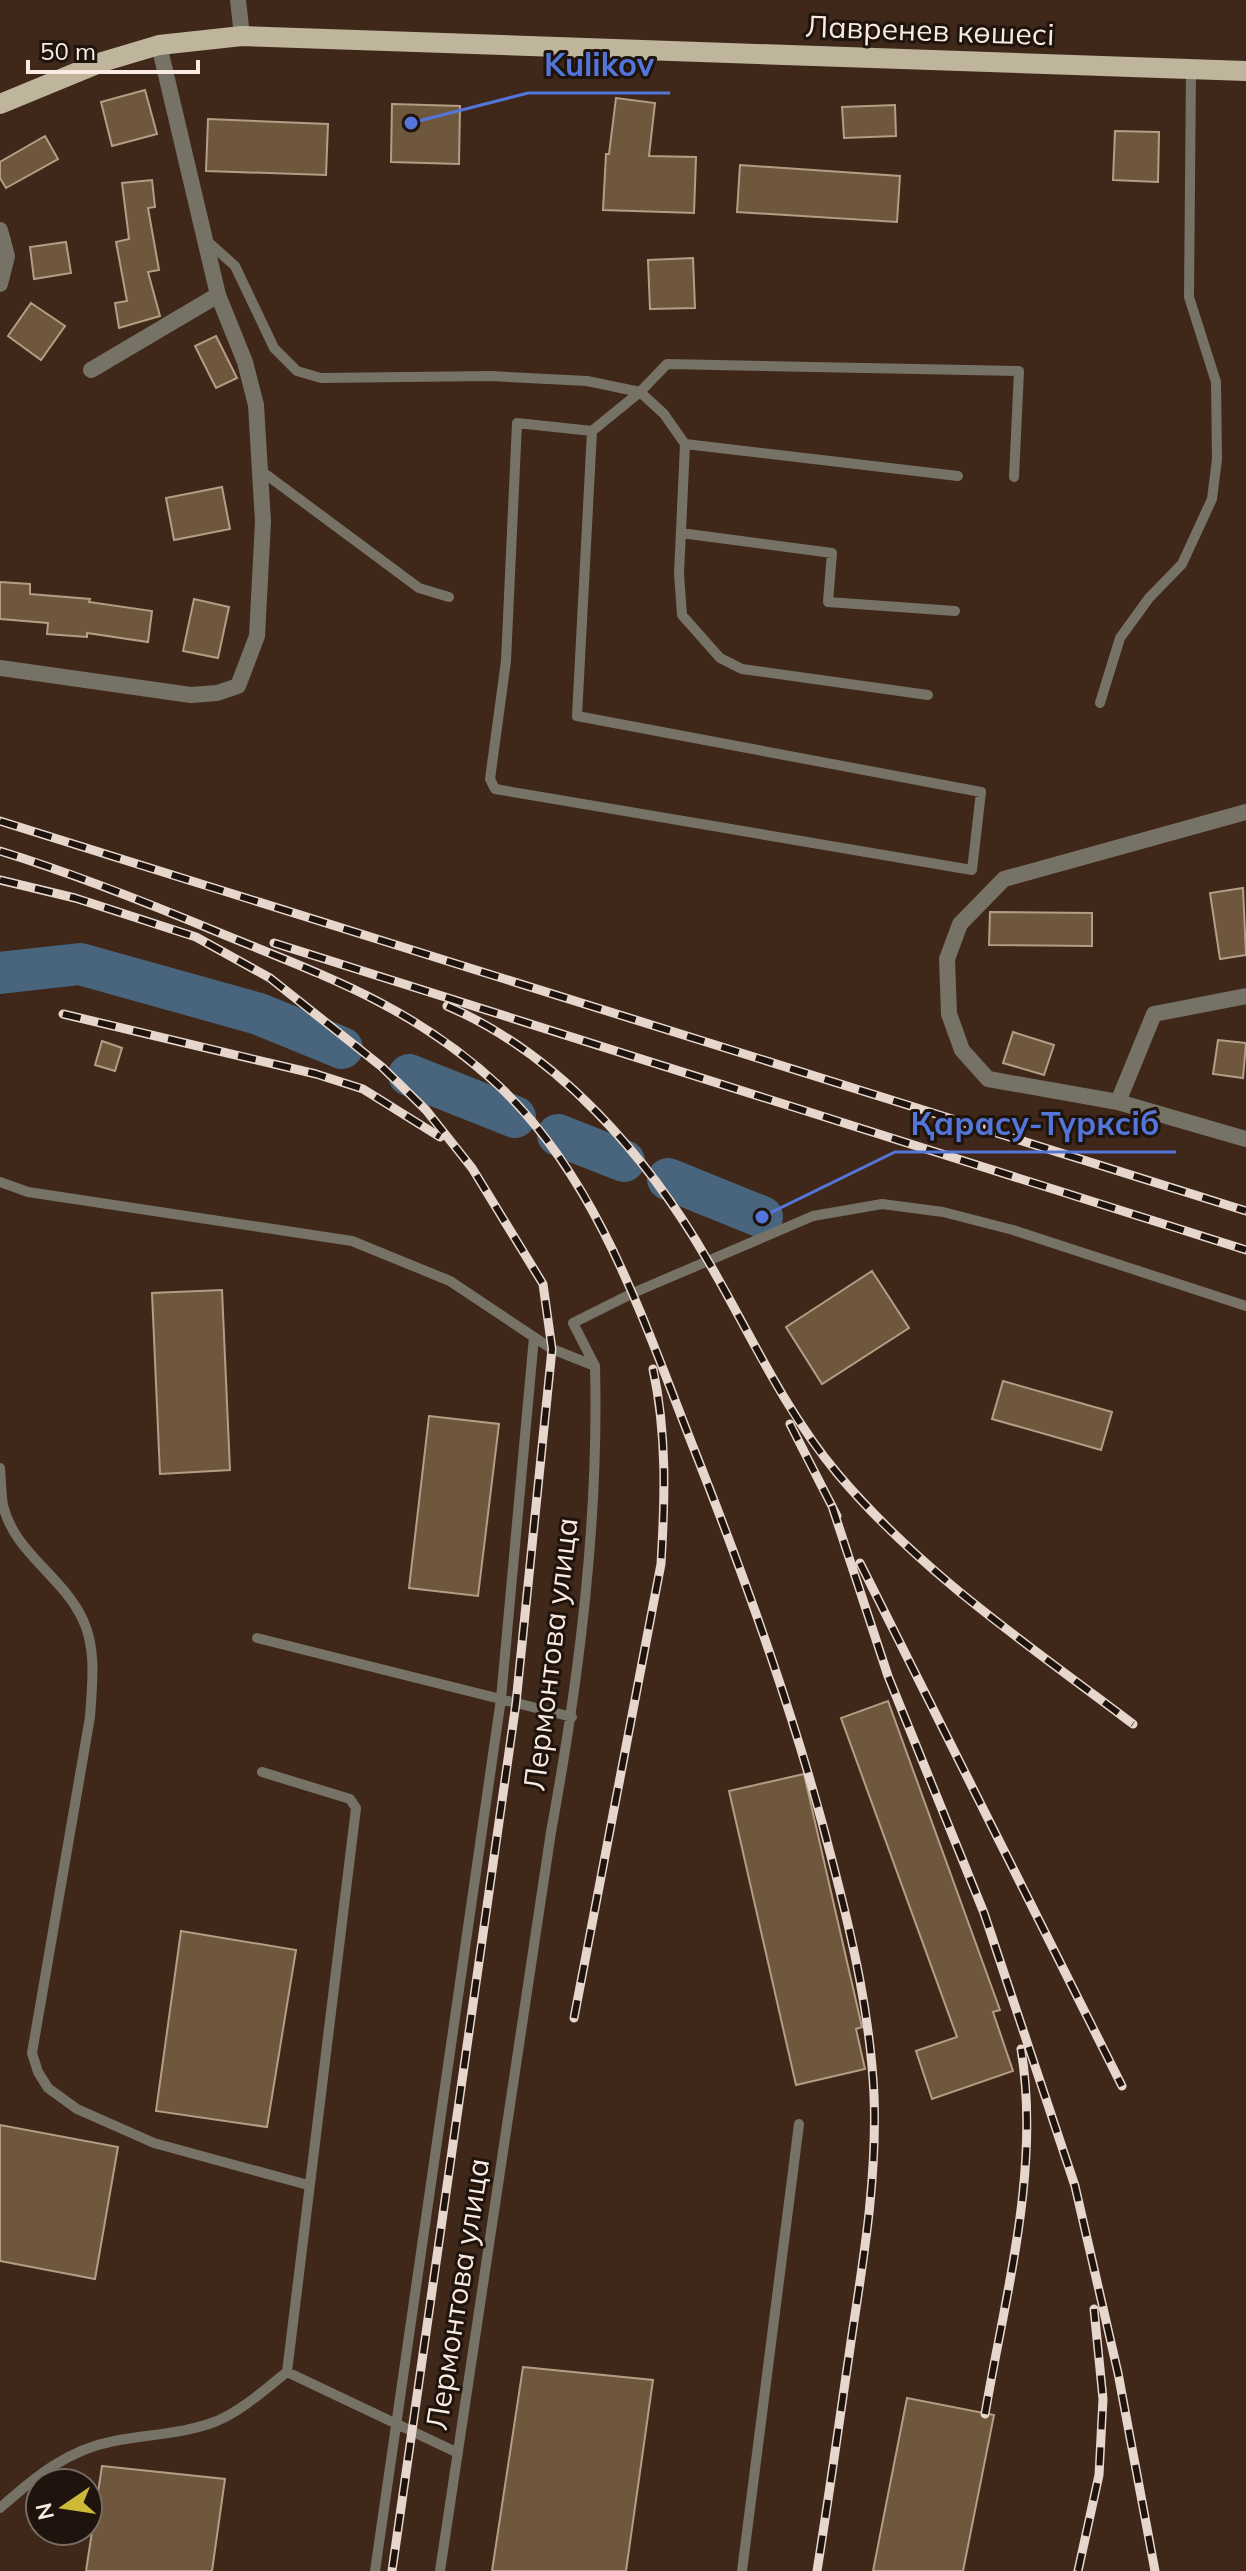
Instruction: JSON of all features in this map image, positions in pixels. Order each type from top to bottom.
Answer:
[{"type":"main road","name":"Лавренев көшесі","points":[[0,104],[102,62],[159,45],[242,36],[1246,71]]},
{"type":"street","points":[[238,0],[242,36]]},
{"type":"street","points":[[0,668],[191,695],[217,693],[238,686],[257,636],[263,522],[256,405],[245,362],[218,295],[159,45]]},
{"type":"street","points":[[0,230],[7,256],[0,284]]},
{"type":"street","points":[[91,370],[218,295]]},
{"type":"street","points":[[1246,812],[1004,879],[960,924],[947,959],[949,1014],[962,1050],[988,1079],[1118,1102],[1246,1139]]},
{"type":"street","points":[[1118,1102],[1154,1014],[1246,996]]},
{"type":"lane","points":[[1100,703],[1120,638],[1149,598],[1182,564],[1212,499],[1217,459],[1216,382],[1189,297],[1191,69]]},
{"type":"lane","points":[[204,238],[235,266],[274,348],[297,371],[321,378],[491,376],[587,381],[640,392],[664,414],[685,444],[681,533],[682,615],[720,658],[742,669],[928,695]]},
{"type":"lane","points":[[592,431],[577,716],[981,792],[972,870],[495,789],[490,779],[506,661],[517,423],[592,431],[640,392],[667,364],[1019,371],[1014,477]]},
{"type":"lane","points":[[685,444],[958,476]]},
{"type":"lane","points":[[260,470],[419,588],[449,597]]},
{"type":"lane","points":[[681,533],[832,553],[828,602],[955,611]]},
{"type":"lane","points":[[0,1182],[28,1192],[352,1241],[450,1281],[552,1349],[595,1366]]},
{"type":"lane","points":[[595,1366],[573,1323],[633,1293],[813,1216],[882,1204],[943,1212],[1013,1230],[1246,1306]]},
{"type":"lane","points":[[375,2571],[501,1699],[534,1337]]},
{"type":"lane","name":"Лермонтова улица","points":[[440,2571],[551,1832],[572,1717],[596,1438],[595,1366]]},
{"type":"lane","points":[[0,1468],[3,1504],[11,1525],[21,1543],[67,1594],[84,1621],[93,1663],[90,1717],[32,2053],[38,2072],[61,2100],[154,2143],[308,2185]]},
{"type":"lane","points":[[257,1638],[572,1717]]},
{"type":"lane","points":[[0,2508],[43,2469],[72,2454],[112,2441],[191,2429],[214,2422],[232,2414],[287,2372],[356,1808],[350,1799],[262,1772]]},
{"type":"lane","points":[[742,2571],[799,2124]]},
{"type":"lane","points":[[287,2372],[458,2453]]},
{"type":"building","points":[[145,90],[157,134],[112,146],[101,102]]},
{"type":"building","points":[[616,98],[655,103],[649,156],[696,157],[694,213],[603,210],[606,154],[609,154]]},
{"type":"building","points":[[392,104],[460,106],[459,164],[391,162]]},
{"type":"building","points":[[895,105],[896,136],[844,138],[842,107]]},
{"type":"building","points":[[208,119],[328,124],[326,175],[206,171]]},
{"type":"building","points":[[1115,131],[1159,132],[1158,182],[1113,180]]},
{"type":"building","points":[[45,136],[58,159],[6,188],[0,178],[0,162]]},
{"type":"building","points":[[740,165],[900,176],[897,222],[737,212]]},
{"type":"building","points":[[152,180],[155,207],[148,208],[159,270],[148,272],[160,316],[119,328],[115,303],[127,301],[116,242],[129,239],[122,183]]},
{"type":"building","points":[[66,242],[71,273],[34,279],[30,247]]},
{"type":"building","points":[[693,258],[695,308],[650,309],[648,260]]},
{"type":"building","points":[[31,303],[65,326],[41,360],[8,336]]},
{"type":"building","points":[[216,336],[237,378],[216,388],[195,346]]},
{"type":"building","points":[[222,487],[230,529],[174,540],[166,498]]},
{"type":"building","points":[[0,582],[30,584],[30,594],[90,599],[89,602],[152,611],[148,642],[87,633],[87,637],[47,634],[48,623],[0,619]]},
{"type":"building","points":[[194,599],[229,607],[218,658],[183,651]]},
{"type":"building","points":[[1243,888],[1246,955],[1220,959],[1210,893]]},
{"type":"building","points":[[990,912],[1092,913],[1092,946],[989,945]]},
{"type":"building","points":[[1013,1032],[1054,1045],[1044,1075],[1003,1063]]},
{"type":"building","points":[[1218,1040],[1246,1043],[1243,1078],[1213,1074]]},
{"type":"building","points":[[102,1041],[122,1048],[115,1071],[95,1065]]},
{"type":"building","points":[[872,1271],[909,1328],[822,1384],[786,1327]]},
{"type":"building","points":[[222,1290],[230,1470],[160,1474],[152,1293]]},
{"type":"building","points":[[1003,1381],[1112,1412],[1101,1450],[992,1419]]},
{"type":"building","points":[[429,1416],[499,1424],[478,1596],[409,1588]]},
{"type":"building","points":[[888,1701],[1000,2010],[993,2012],[1013,2071],[932,2099],[916,2051],[957,2037],[841,1718]]},
{"type":"building","points":[[804,1774],[862,2027],[856,2029],[865,2069],[796,2085],[729,1791]]},
{"type":"building","points":[[181,1931],[296,1950],[267,2127],[156,2111]]},
{"type":"building","points":[[0,2125],[118,2147],[95,2279],[0,2261]]},
{"type":"building","points":[[523,2367],[653,2380],[626,2571],[492,2571]]},
{"type":"building","points":[[907,2398],[994,2415],[963,2571],[873,2571]]},
{"type":"building","points":[[102,2467],[225,2479],[212,2571],[86,2571],[90,2547],[104,2547]]},
{"type":"waterway","points":[[0,973],[80,964],[259,1014],[342,1048]]},
{"type":"waterway","points":[[409,1075],[515,1117]]},
{"type":"waterway","points":[[558,1135],[624,1161]]},
{"type":"waterway","points":[[668,1179],[762,1217]]},
{"type":"railway","points":[[0,821],[1246,1211]]},
{"type":"railway","points":[[0,851],[111,889],[332,979],[434,1034],[499,1086],[534,1124],[565,1166],[616,1256],[714,1500],[787,1706],[833,1864],[865,2007],[874,2095],[872,2183],[817,2571]]},
{"type":"railway","points":[[0,880],[75,898],[196,937],[270,978],[382,1067],[426,1110],[472,1168],[543,1284],[552,1349],[516,1703],[392,2571]]},
{"type":"railway","points":[[274,943],[1246,1250]]},
{"type":"railway","points":[[447,1006],[488,1026],[527,1051],[563,1080],[629,1147],[684,1222],[800,1423],[837,1473],[870,1509],[940,1576],[1133,1724]]},
{"type":"railway","points":[[63,1014],[316,1074],[363,1089],[440,1137]]},
{"type":"railway","points":[[574,2018],[661,1564],[664,1466],[661,1418],[653,1369]]},
{"type":"railway","points":[[790,1424],[837,1516]]},
{"type":"railway","points":[[832,1506],[888,1676],[984,1913],[1075,2186],[1118,2373],[1155,2571]]},
{"type":"railway","points":[[860,1563],[1122,2086]]},
{"type":"railway","points":[[985,2414],[1024,2186],[1026,2094],[1021,2049]]},
{"type":"railway","points":[[1078,2571],[1099,2475],[1103,2399],[1094,2309]]},
{"type":"place","name":"Kulikov","points":[[411,123]]},
{"type":"place","name":"Қарасу-Түрксіб","points":[[762,1217]]}]
